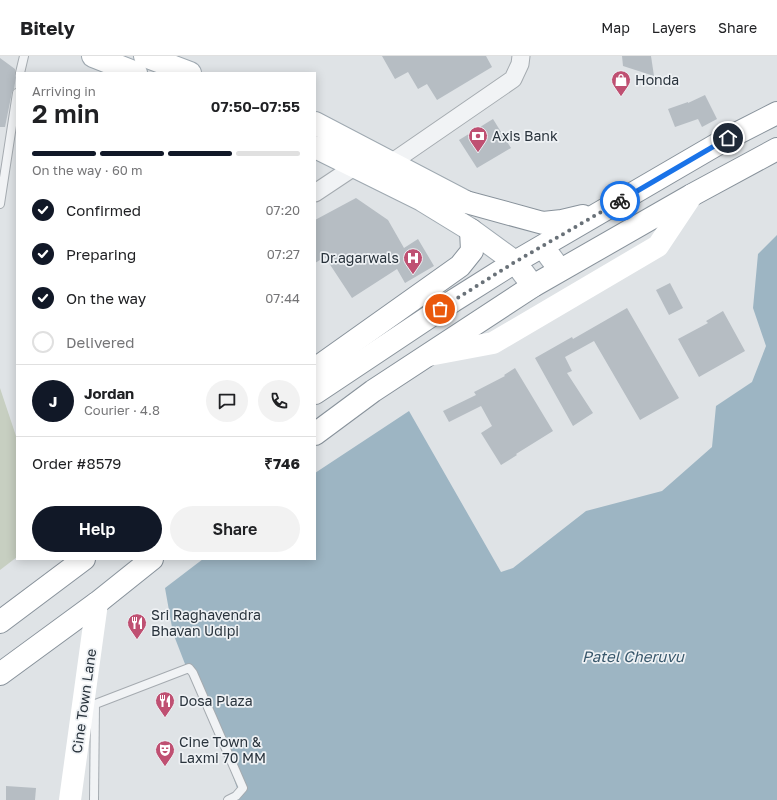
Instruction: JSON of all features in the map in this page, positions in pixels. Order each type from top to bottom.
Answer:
[{"type":"main road","points":[[93,56],[146,61],[186,72]]},
{"type":"main road","points":[[316,392],[446,305],[515,262],[728,138],[777,113]]},
{"type":"main road","points":[[316,124],[466,202],[543,223],[562,222],[605,210]]},
{"type":"main road","points":[[316,148],[422,200],[471,230],[515,262],[534,286]]},
{"type":"main road","points":[[316,433],[373,391],[429,356],[534,286],[692,195],[777,149]]},
{"type":"main road","points":[[429,356],[493,343],[658,246],[692,195]]},
{"type":"main road","points":[[316,368],[460,266],[472,251],[471,230]]},
{"type":"main road","points":[[543,246],[560,270]]},
{"type":"main road","points":[[0,622],[83,560]]},
{"type":"main road","points":[[0,674],[97,603],[151,560]]},
{"type":"main road","name":"Cine Town Lane","points":[[70,800],[89,706],[97,603]]},
{"type":"street","points":[[391,163],[513,79],[520,64],[521,56]]},
{"type":"street","points":[[316,192],[354,167]]},
{"type":"lane","points":[[20,72],[24,56]]},
{"type":"lane","points":[[0,204],[16,100]]},
{"type":"lane","points":[[94,800],[89,706],[189,668],[193,673],[243,788],[236,796],[228,800]]},
{"type":"shaded area","points":[[0,388],[16,436],[16,558],[0,570]]},
{"type":"water","name":"Patel Cheruvu","points":[[777,235],[777,800],[223,800],[238,791],[213,718],[185,664],[173,633],[165,588],[202,560],[316,560],[316,472],[409,411],[501,572],[513,568],[586,511],[662,491],[712,447],[716,406],[752,382],[766,346],[753,308],[758,254]]},
{"type":"building","points":[[382,56],[486,56],[492,67],[437,100],[427,84],[418,89],[408,72],[395,79]]},
{"type":"building","points":[[622,56],[651,56],[654,76],[623,66]]},
{"type":"building","points":[[0,58],[15,69],[16,77],[5,127],[0,127]]},
{"type":"building","points":[[705,95],[717,119],[702,127],[698,119],[675,127],[668,109],[688,103]]},
{"type":"building","points":[[493,119],[511,148],[477,168],[459,140]]},
{"type":"building","points":[[356,198],[388,220],[404,248],[418,239],[434,266],[405,283],[397,269],[352,298],[325,257],[316,262],[316,219]]},
{"type":"building","points":[[670,283],[683,308],[669,315],[656,290]]},
{"type":"building","points":[[627,308],[679,398],[640,420],[594,341],[565,357],[572,371],[567,373],[593,413],[573,426],[535,358],[572,337],[573,339]]},
{"type":"building","points":[[723,311],[745,351],[699,377],[678,339],[708,323],[706,321]]},
{"type":"building","points":[[515,368],[553,431],[501,465],[481,433],[492,426],[481,406],[449,422],[443,411],[476,395],[474,392],[505,376],[504,375]]},
{"type":"building","points":[[6,786],[36,788],[35,800],[6,800]]},
{"type":"way so far","points":[[440,309],[488,278],[620,201]]},
{"type":"place","name":"Honda","points":[[621,97]]},
{"type":"place","name":"Axis Bank","points":[[478,153]]},
{"type":"place","name":"Dr.agarwals","points":[[413,275]]},
{"type":"place","name":"Sri Raghavendra Bhavan Udipi","points":[[137,640]]},
{"type":"place","name":"Dosa Plaza","points":[[165,718]]},
{"type":"place","name":"Cine Town & Laxmi 70 MM","points":[[165,767]]},
{"type":"route","points":[[620,201],[728,138]]}]
